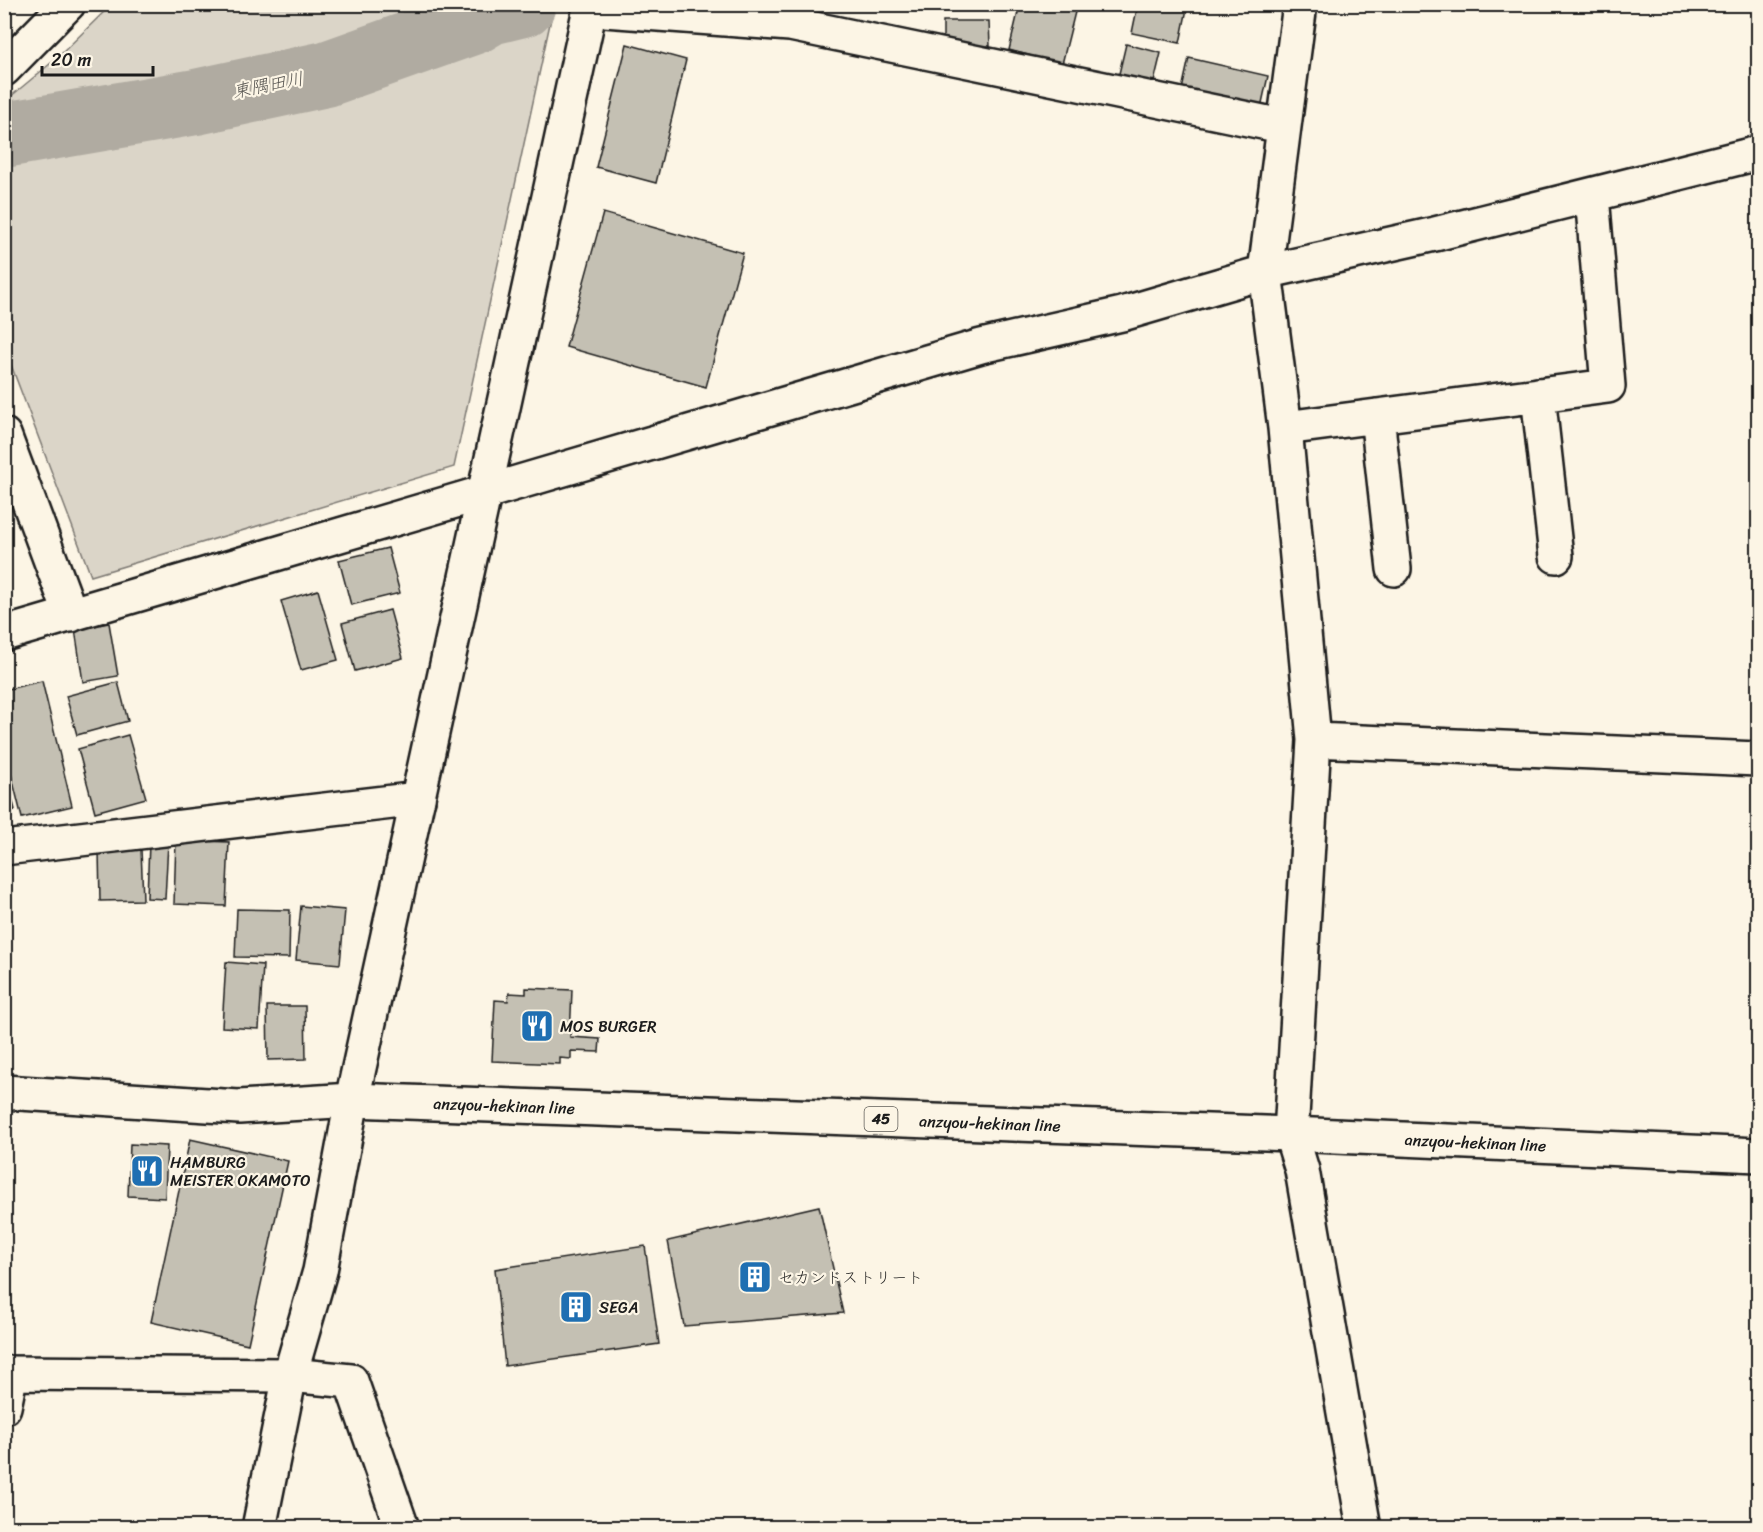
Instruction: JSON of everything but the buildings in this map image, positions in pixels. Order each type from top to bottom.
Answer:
[{"type":"street","points":[[4,69],[68,4]]},
{"type":"street","points":[[1300,4],[1282,126],[1265,272],[1285,428],[1314,740],[1292,1134],[1302,1170],[1364,1527]]},
{"type":"street","points":[[259,1527],[291,1375],[320,1271],[352,1100],[591,7],[790,24],[1282,126]]},
{"type":"street","points":[[4,634],[981,346],[1122,314],[1265,272],[1435,234],[1758,153]]},
{"type":"street","points":[[1285,428],[1608,386],[1592,195]]},
{"type":"street","points":[[1538,395],[1556,555]]},
{"type":"street","points":[[1377,416],[1394,569]]},
{"type":"street","points":[[4,435],[71,615]]},
{"type":"street","points":[[1314,740],[1758,759]]},
{"type":"street","points":[[4,848],[418,799]]},
{"type":"street","name":"anzyou-hekinan line","points":[[4,1092],[239,1107],[352,1100],[1292,1134],[1758,1155]]},
{"type":"street","points":[[4,1407],[8,1373],[291,1375],[351,1381],[402,1527]]},
{"type":"path","points":[[4,11],[11,4]]},
{"type":"shaded area","points":[[111,5],[554,5],[454,467],[91,576],[5,349],[4,102],[57,58]]},
{"type":"waterway","name":"東隅田川","points":[[4,135],[196,102],[326,74],[475,21],[490,12],[523,4]]},
{"type":"place","name":"MOS BURGER","points":[[537,1026]]},
{"type":"place","name":"HAMBURG MEISTER OKAMOTO","points":[[147,1171]]},
{"type":"place","name":"セカンドストリート","points":[[755,1277]]},
{"type":"place","name":"SEGA","points":[[576,1307]]}]
